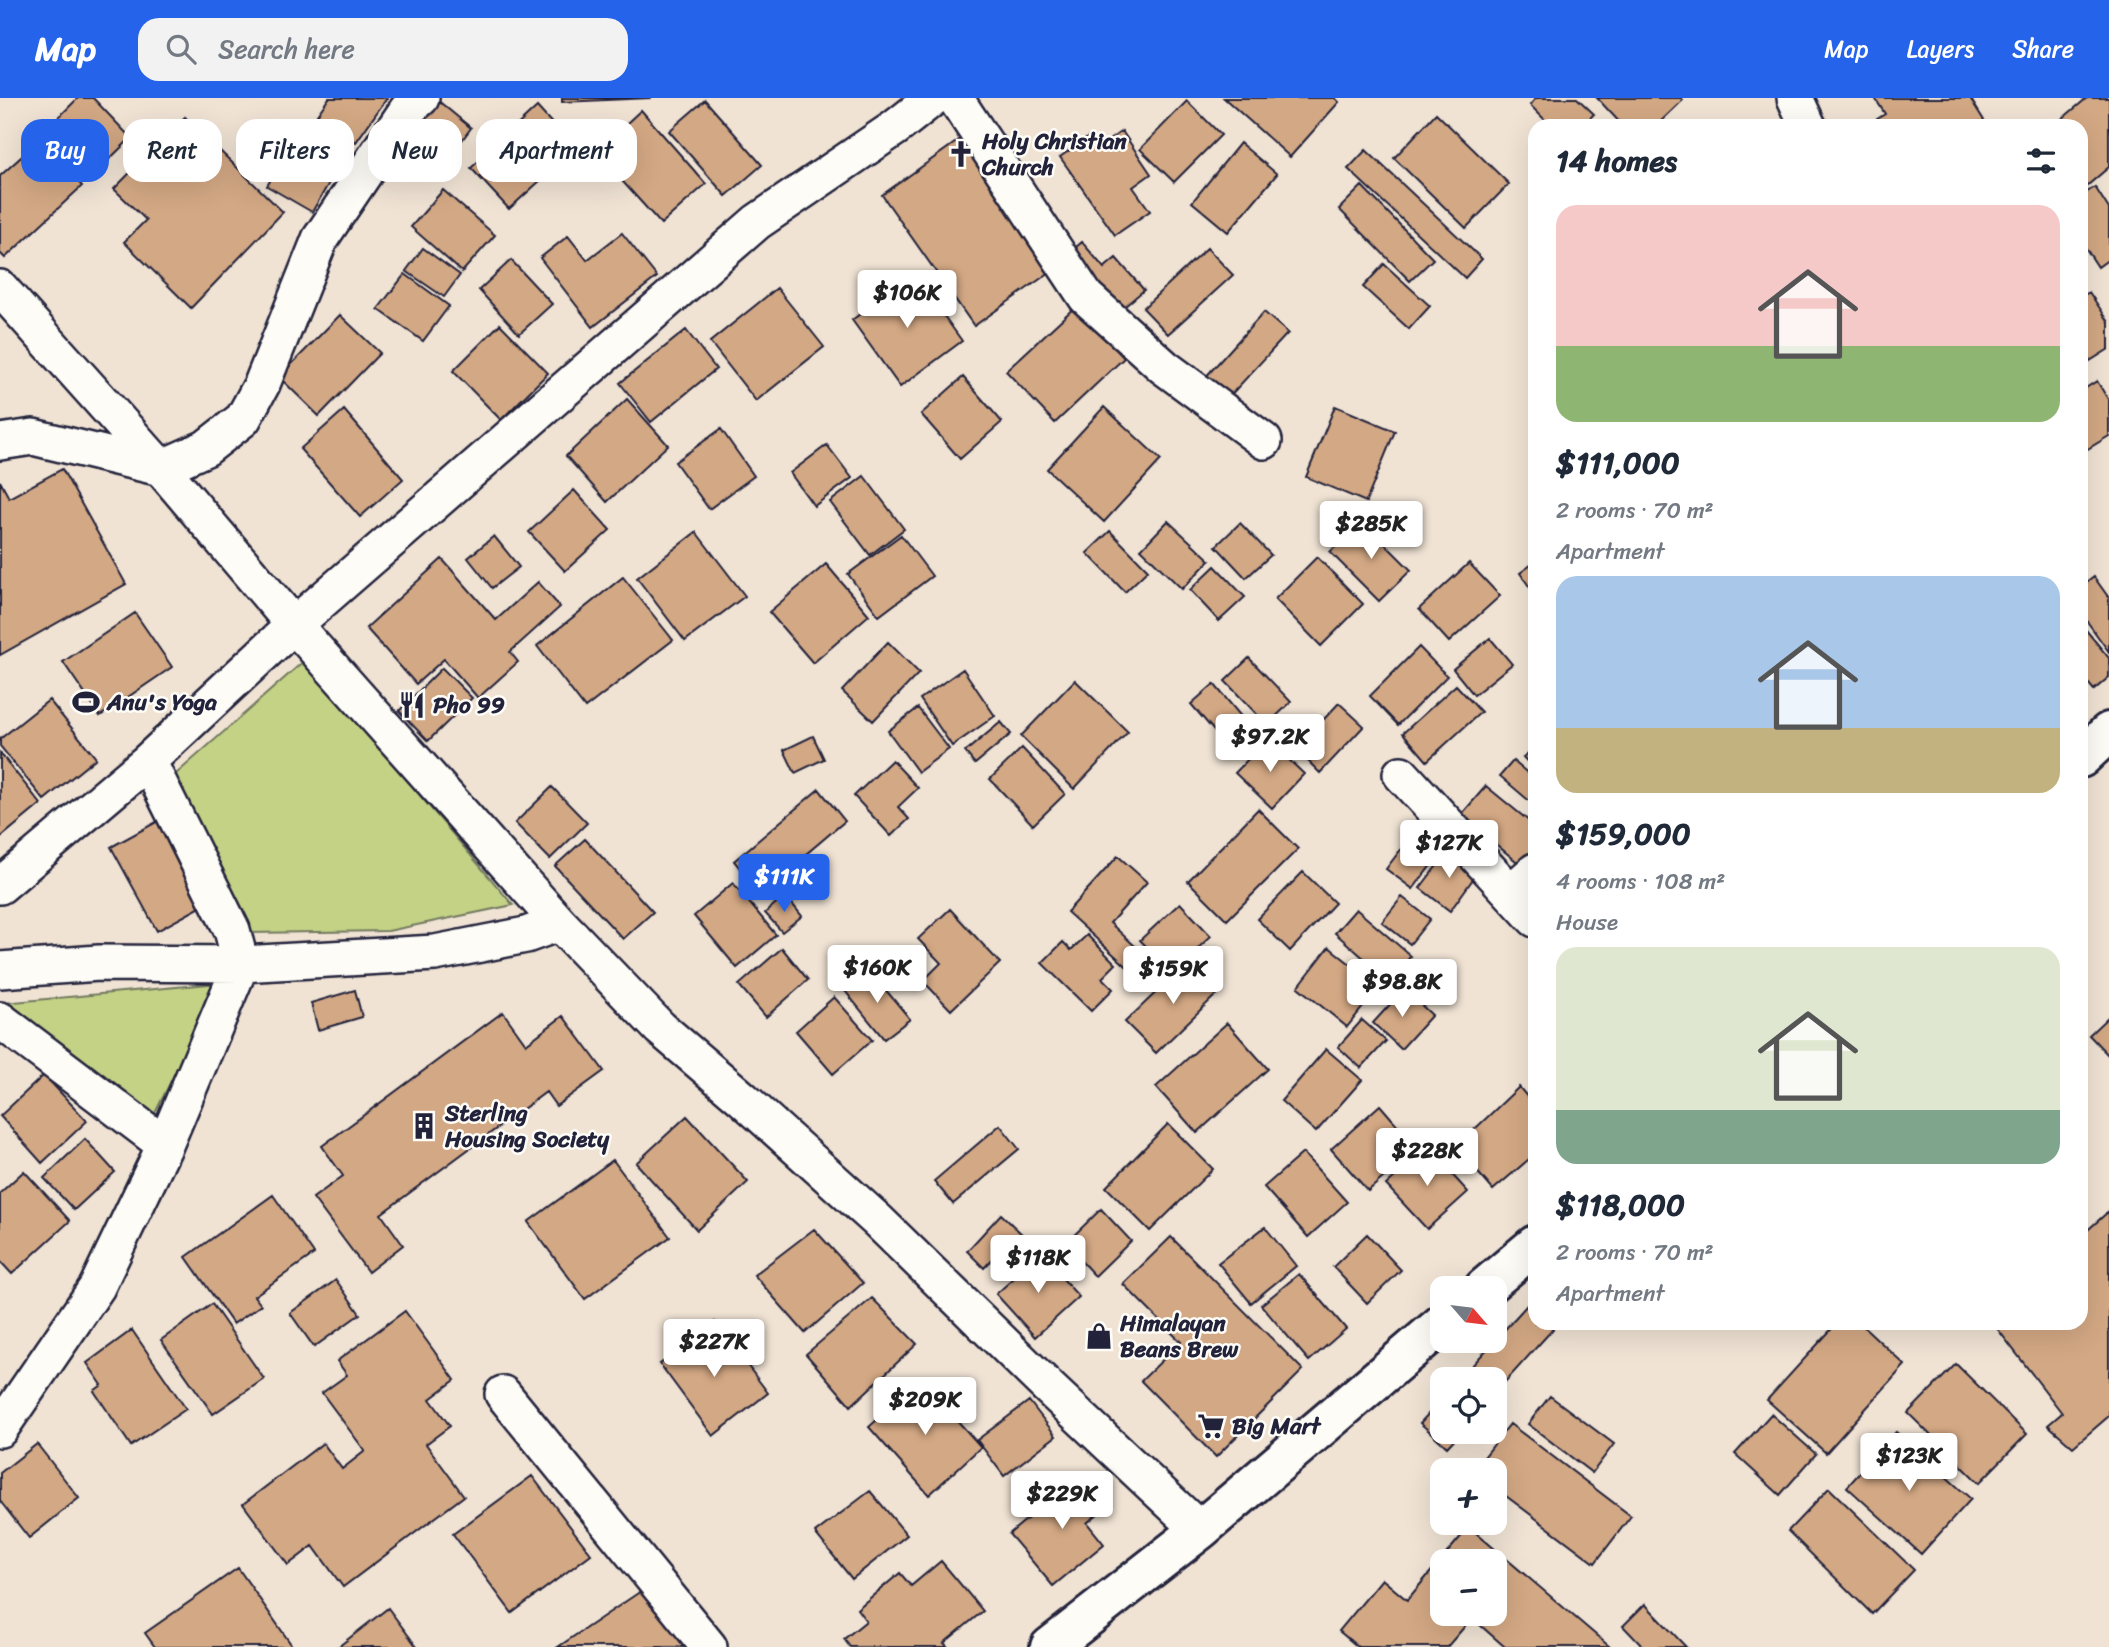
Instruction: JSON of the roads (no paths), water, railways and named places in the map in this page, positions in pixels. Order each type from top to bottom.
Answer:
[{"type":"main road","points":[[2088,752],[2109,732]]},
{"type":"main road","points":[[1498,1276],[1528,1251]]},
{"type":"main road","points":[[1050,1647],[1200,1530],[1430,1334]]},
{"type":"street","points":[[0,442],[33,437],[161,468],[206,448],[243,419],[262,384],[320,239],[407,110],[421,98]]},
{"type":"street","points":[[0,886],[148,761],[294,625],[757,222],[895,128],[933,98]]},
{"type":"street","points":[[955,98],[1086,297],[1164,367],[1264,441]]},
{"type":"street","points":[[1796,98],[1805,119]]},
{"type":"street","points":[[0,288],[559,923],[660,1028],[743,1099],[878,1222],[1200,1530]]},
{"type":"street","points":[[0,1429],[97,1287],[165,1145],[241,964],[232,930],[148,761]]},
{"type":"street","points":[[1401,774],[1523,882]]},
{"type":"street","points":[[0,970],[99,962],[241,964],[435,953],[526,935],[559,923]]},
{"type":"street","points":[[0,1020],[165,1145]]},
{"type":"street","points":[[503,1394],[709,1647]]},
{"type":"place","name":"Holy Christian Church","points":[[961,154]]},
{"type":"place","name":"Anu's Yoga","points":[[86,702]]},
{"type":"place","name":"Pho 99","points":[[412,705]]},
{"type":"place","name":"Sterling Housing Society","points":[[424,1126]]},
{"type":"place","name":"Himalayan Beans Brew","points":[[1099,1336]]},
{"type":"place","name":"Big Mart","points":[[1211,1426]]}]
